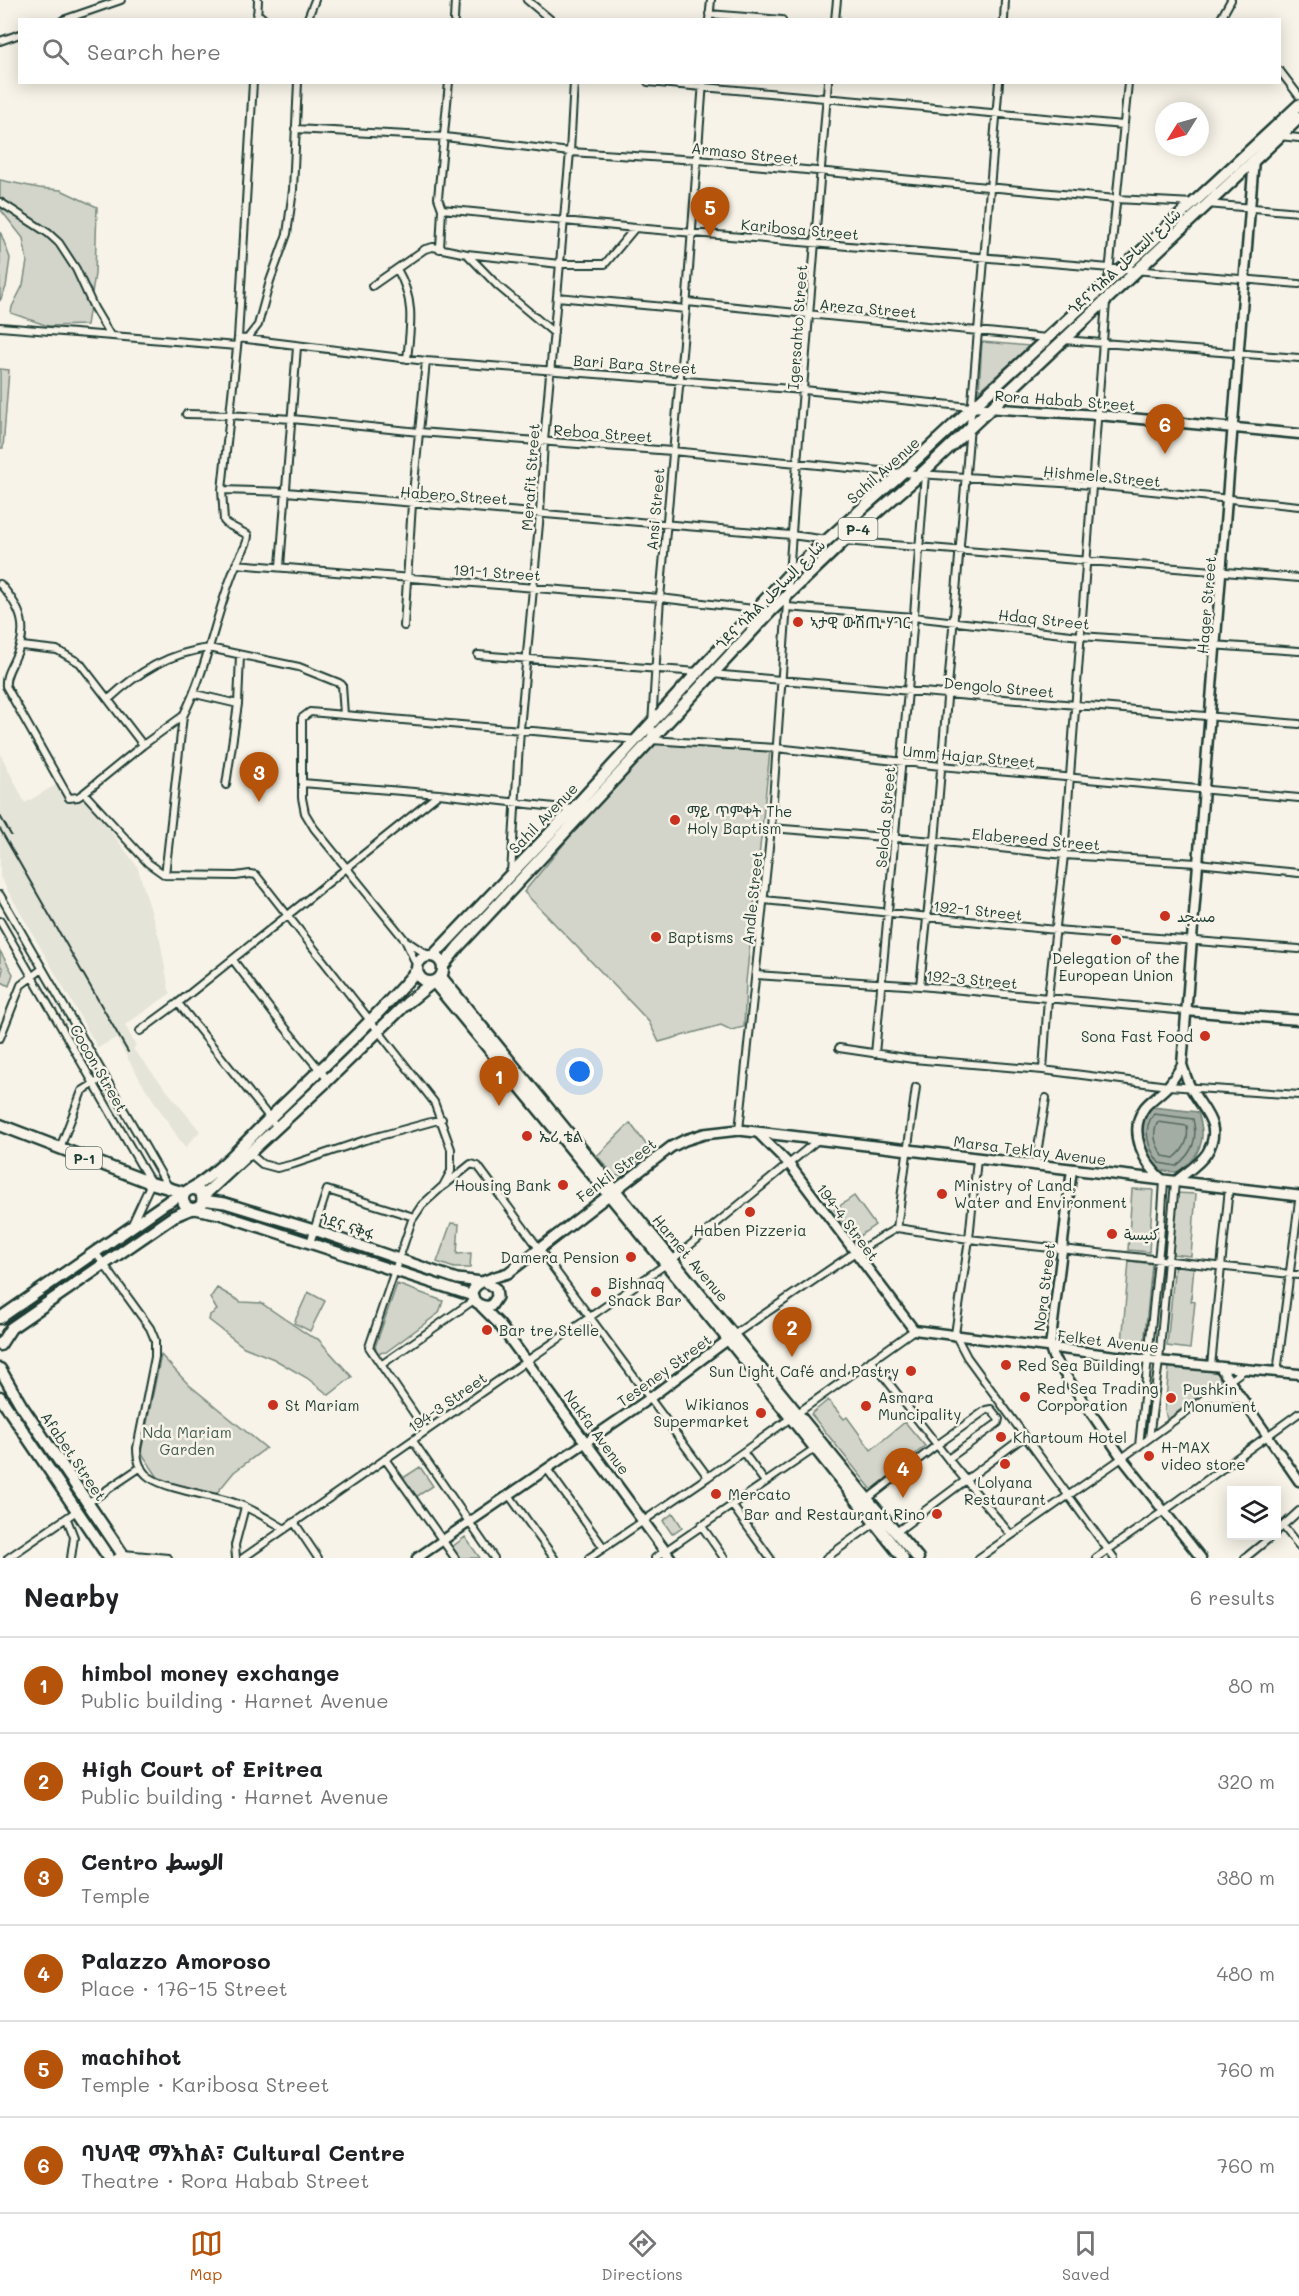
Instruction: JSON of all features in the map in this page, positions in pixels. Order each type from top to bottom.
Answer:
[{"type":"main road","name":"Sahil Avenue","points":[[431,956],[511,874],[578,812],[652,723],[790,573],[902,473],[1108,282],[1115,269],[1255,147],[1299,105]]},
{"type":"main road","name":"ጎደና ሳሕል شارع الساحل","points":[[324,1075],[438,977],[458,947],[578,812],[651,740],[771,611],[844,541],[923,474],[970,425],[1299,118]]},
{"type":"main road","points":[[0,1342],[11,1328],[174,1216],[200,1206],[202,1198],[245,1150],[324,1075],[417,968],[421,959],[431,956],[438,958],[438,977],[421,978],[417,968]]},
{"type":"main road","name":"Harnet Avenue","points":[[438,977],[878,1520],[891,1535],[918,1558]]},
{"type":"main road","name":"P-1","points":[[0,1125],[151,1184],[187,1192]]},
{"type":"main road","name":"Fenkil Street","points":[[508,1273],[663,1152],[685,1140],[704,1134],[739,1130],[757,1132]]},
{"type":"main road","name":"Marsa Teklay Avenue","points":[[757,1132],[1164,1182],[1299,1196]]},
{"type":"main road","points":[[0,1318],[202,1182],[245,1150]]},
{"type":"main road","points":[[193,1209],[184,1204],[183,1198],[187,1192],[195,1190],[202,1198]]},
{"type":"main road","name":"ጎደና ናቅፋ","points":[[202,1198],[314,1230],[457,1279],[484,1282]]},
{"type":"main road","name":"ጎደና ናቅፋ","points":[[193,1209],[220,1214],[310,1243],[476,1301],[499,1324]]},
{"type":"main road","points":[[130,1229],[138,1241]]},
{"type":"main road","points":[[508,1273],[497,1299],[491,1306],[476,1301],[476,1286],[508,1273]]},
{"type":"main road","points":[[484,1282],[496,1289],[499,1324]]},
{"type":"main road","points":[[35,1293],[44,1305]]},
{"type":"main road","name":"Nakfa Avenue","points":[[499,1324],[668,1555]]},
{"type":"main road","name":"Afabet Street","points":[[0,1369],[121,1557]]},
{"type":"main road","name":"Afabet Street","points":[[0,1397],[109,1558]]},
{"type":"main road","points":[[34,1447],[44,1440]]},
{"type":"main road","name":"Harnet Avenue","points":[[891,1535],[903,1558]]},
{"type":"street","points":[[69,18],[121,0]]},
{"type":"street","points":[[257,16],[258,0]]},
{"type":"street","points":[[308,18],[315,0]]},
{"type":"street","points":[[454,18],[455,0]]},
{"type":"street","points":[[527,0],[549,18]]},
{"type":"street","points":[[711,0],[709,17],[733,18]]},
{"type":"street","points":[[835,18],[837,0]]},
{"type":"street","points":[[1004,18],[1005,0]]},
{"type":"street","points":[[1221,18],[1231,0]]},
{"type":"street","points":[[0,41],[18,35]]},
{"type":"street","points":[[1281,72],[1299,96]]},
{"type":"street","points":[[165,875],[183,716],[195,694],[236,564],[248,535],[224,521],[222,490],[237,342],[253,84]]},
{"type":"street","points":[[247,339],[258,326],[270,281],[287,234],[293,190],[298,84]]},
{"type":"street","points":[[440,249],[442,208],[438,198],[450,84]]},
{"type":"street","name":"Merafit Street","points":[[511,874],[520,729],[540,513],[574,84]]},
{"type":"street","points":[[703,84],[826,98],[1123,125]]},
{"type":"street","name":"Ansi Street","points":[[651,740],[660,598],[703,84]]},
{"type":"street","name":"Igersahto Street","points":[[788,595],[828,84]]},
{"type":"street","points":[[920,986],[935,841],[999,84]]},
{"type":"street","points":[[1115,269],[1116,198],[1128,84]]},
{"type":"street","name":"Armaso Street","points":[[295,129],[445,137],[570,152],[698,160],[822,173],[1299,212]]},
{"type":"street","points":[[1267,135],[1299,138]]},
{"type":"street","name":"Hager Street","points":[[1182,1065],[1255,147]]},
{"type":"street","points":[[0,202],[59,243],[76,269],[94,308],[110,335]]},
{"type":"street","name":"Karibosa Street","points":[[442,208],[635,228],[1299,284]]},
{"type":"street","points":[[372,286],[425,249],[433,247],[467,254],[560,264],[604,264],[635,228]]},
{"type":"street","points":[[467,254],[498,286],[554,333]]},
{"type":"street","points":[[397,269],[405,282],[410,302],[411,317],[407,358]]},
{"type":"street","points":[[1043,1070],[1048,998],[1064,855],[1108,282]]},
{"type":"street","name":"Areza Street","points":[[557,297],[810,315],[1062,340],[1299,358]]},
{"type":"street","name":"Bari Bara Street","points":[[0,327],[237,342],[247,339],[297,347],[426,361],[678,379],[971,407]]},
{"type":"street","points":[[280,566],[297,347]]},
{"type":"street","points":[[404,626],[412,504],[426,361]]},
{"type":"street","name":"Rora Habab Street","points":[[971,407],[1098,415],[1299,434]]},
{"type":"street","name":"Reboa Street","points":[[186,414],[292,419],[902,473]]},
{"type":"street","name":"Hishmele Street","points":[[902,473],[1093,485],[1299,506]]},
{"type":"street","name":"Seloda Street","points":[[875,1054],[908,691],[923,474]]},
{"type":"street","name":"Habero Street","points":[[222,490],[286,492],[791,534],[828,540],[1087,562],[1299,578]]},
{"type":"street","name":"191-1 Street","points":[[236,564],[660,598],[771,611]]},
{"type":"street","points":[[0,584],[13,600],[24,629],[22,646],[7,675],[6,686],[69,798],[78,797],[84,793],[183,716]]},
{"type":"street","name":"Andle Street","points":[[739,1130],[771,828],[788,595]]},
{"type":"street","name":"Hdaq Street","points":[[787,607],[913,617],[1080,636],[1299,651]]},
{"type":"street","points":[[22,646],[57,650],[80,663],[143,745]]},
{"type":"street","points":[[109,699],[154,664],[195,650],[209,648],[299,667],[339,683],[342,685],[344,715]]},
{"type":"street","points":[[226,785],[238,704],[240,655]]},
{"type":"street","name":"Dengolo Street","points":[[478,655],[1299,724]]},
{"type":"street","points":[[195,694],[238,704]]},
{"type":"street","name":"Umm Hajar Street","points":[[302,783],[302,718],[310,712],[637,740],[776,748],[941,766],[1299,798]]},
{"type":"street","points":[[417,968],[405,940],[314,828],[305,813],[302,783],[439,794],[578,812]]},
{"type":"street","points":[[84,793],[148,863],[165,875],[256,875],[435,1102],[451,1149],[451,1171],[443,1186]]},
{"type":"street","points":[[140,1031],[233,960],[439,794]]},
{"type":"street","name":"Elabereed Street","points":[[771,828],[935,841],[1064,855],[1197,863],[1299,873]]},
{"type":"street","name":"Cocon Street","points":[[0,895],[169,1188]]},
{"type":"street","name":"192-1 Street","points":[[764,900],[1056,930],[1299,948]]},
{"type":"street","points":[[1,923],[12,917]]},
{"type":"street","name":"Cocon Street","points":[[1,923],[151,1184]]},
{"type":"street","points":[[405,940],[431,956]]},
{"type":"street","points":[[233,960],[324,1075]]},
{"type":"street","points":[[0,1038],[21,985],[42,969]]},
{"type":"street","name":"192-3 Street","points":[[756,975],[920,986],[1185,1011]]},
{"type":"street","points":[[178,1003],[273,1123]]},
{"type":"street","points":[[1185,1011],[1299,1020]]},
{"type":"street","points":[[839,1048],[875,1054],[1043,1070],[1168,1086],[1299,1095]]},
{"type":"street","points":[[1139,1446],[1164,1182],[1155,1174],[1139,1144],[1139,1118],[1145,1107],[1168,1086],[1182,1065]]},
{"type":"street","points":[[1149,1438],[1159,1361],[1175,1182],[1207,1153],[1212,1140],[1212,1125],[1207,1110],[1190,1088],[1182,1065]]},
{"type":"street","points":[[59,1149],[82,1091],[105,1077]]},
{"type":"street","points":[[897,1228],[916,1087]]},
{"type":"street","points":[[1035,1166],[1046,1098]]},
{"type":"street","points":[[245,1150],[262,1164],[277,1168],[442,1119]]},
{"type":"street","name":"194-4 Street","points":[[757,1132],[789,1164],[914,1330]]},
{"type":"street","name":"194-3 Street","points":[[243,1558],[668,1262],[819,1139]]},
{"type":"street","points":[[977,1159],[969,1239],[955,1334],[967,1357],[1114,1558]]},
{"type":"street","points":[[426,1431],[370,1351],[370,1344],[414,1217],[422,1205],[471,1164],[478,1166],[708,1477]]},
{"type":"street","name":"Nora Street","points":[[1072,1170],[1050,1347],[1058,1367],[1122,1458],[1201,1558]]},
{"type":"street","points":[[130,1229],[151,1184]]},
{"type":"street","points":[[1230,1188],[1215,1366],[1229,1381],[1299,1481]]},
{"type":"street","points":[[310,1243],[327,1190],[414,1217]]},
{"type":"street","points":[[1277,1373],[1299,1201]]},
{"type":"street","points":[[731,1337],[854,1253],[897,1228],[969,1239],[1299,1275]]},
{"type":"street","points":[[95,1252],[150,1328],[155,1340],[155,1357],[137,1448],[137,1458],[141,1467],[151,1478],[245,1507],[285,1529]]},
{"type":"street","points":[[381,1365],[476,1301]]},
{"type":"street","points":[[589,1558],[708,1477],[914,1330]]},
{"type":"street","name":"Felket Avenue","points":[[914,1330],[1147,1360],[1299,1374]]},
{"type":"street","name":"Teseney Street","points":[[417,1558],[650,1398],[731,1337]]},
{"type":"street","points":[[871,1360],[1011,1535]]},
{"type":"street","points":[[979,1558],[1244,1370]]},
{"type":"street","points":[[1209,1396],[1240,1398]]},
{"type":"street","points":[[864,1502],[937,1444],[986,1410],[991,1409],[999,1419],[998,1423],[948,1459]]},
{"type":"street","points":[[1096,1558],[1299,1413]]},
{"type":"street","points":[[891,1535],[1025,1436]]},
{"type":"street","points":[[413,1441],[494,1558]]},
{"type":"street","points":[[655,1558],[668,1555],[701,1525],[819,1446]]},
{"type":"street","points":[[743,1452],[765,1482]]},
{"type":"street","points":[[385,1460],[455,1558]]},
{"type":"street","points":[[8,1558],[141,1467]]},
{"type":"street","points":[[547,1468],[604,1548]]},
{"type":"street","points":[[509,1495],[554,1558]]},
{"type":"street","points":[[732,1505],[770,1558]]},
{"type":"street","points":[[236,1558],[236,1545],[245,1507]]},
{"type":"street","points":[[1299,1511],[1283,1526],[1299,1546]]},
{"type":"street","points":[[67,1519],[74,1537],[71,1558]]},
{"type":"street","points":[[826,1558],[878,1520]]},
{"type":"street","points":[[294,1522],[318,1558]]},
{"type":"street","points":[[701,1525],[724,1558]]},
{"type":"street","points":[[1245,1558],[1267,1540]]},
{"type":"street","points":[[121,1557],[168,1558]]},
{"type":"shaded area","points":[[0,753],[25,803],[57,784],[67,803],[84,801],[91,805],[137,866],[160,940],[171,993],[125,1025],[136,1046],[133,1049],[200,1131],[185,1148],[142,1083],[116,1038],[98,1048],[0,877]]},
{"type":"green space","points":[[0,180],[61,190],[97,207],[95,274],[87,325],[48,326],[11,313],[23,285],[27,261],[23,238],[0,209]]},
{"type":"green space","points":[[0,231],[10,258],[6,287],[0,301]]},
{"type":"green space","points":[[982,342],[1030,346],[979,391]]},
{"type":"green space","points":[[0,369],[9,370],[3,448],[0,448]]},
{"type":"green space","name":"ማይ ጥምቀት The Holy Baptism","points":[[650,740],[770,751],[746,982],[744,1027],[731,1030],[721,1025],[659,1042],[649,1022],[524,892]]},
{"type":"green space","points":[[0,951],[13,974],[9,986],[0,981],[3,969],[0,965]]},
{"type":"green space","points":[[630,1123],[651,1151],[622,1175],[615,1176],[597,1156]]},
{"type":"green space","points":[[1132,1189],[1153,1190],[1149,1252],[1128,1250]]},
{"type":"green space","points":[[1175,1193],[1196,1194],[1191,1256],[1171,1254]]},
{"type":"green space","points":[[854,1196],[875,1225],[855,1239],[834,1210]]},
{"type":"green space","points":[[451,1223],[459,1224],[457,1254],[471,1253],[470,1268],[454,1268],[437,1262]]},
{"type":"green space","points":[[1129,1261],[1152,1264],[1144,1346],[1122,1343]]},
{"type":"green space","points":[[1175,1263],[1194,1265],[1191,1301],[1195,1302],[1190,1349],[1167,1346]]},
{"type":"green space","points":[[397,1284],[443,1301],[439,1313],[386,1352],[378,1353],[375,1347]]},
{"type":"green space","points":[[217,1288],[241,1302],[261,1303],[318,1339],[352,1377],[329,1395],[307,1378],[274,1359],[244,1347],[209,1320],[210,1315],[217,1310],[210,1298]]},
{"type":"green space","points":[[308,1292],[325,1301],[310,1331],[294,1323]]},
{"type":"green space","name":"Nda Mariam Garden","points":[[161,1355],[188,1384],[266,1448],[234,1472],[216,1494],[159,1479],[141,1452]]},
{"type":"green space","points":[[1169,1367],[1213,1371],[1219,1374],[1220,1379],[1167,1420],[1165,1410]]},
{"type":"green space","points":[[828,1400],[844,1419],[847,1417],[871,1450],[905,1422],[925,1446],[872,1490],[811,1414]]},
{"type":"green space","points":[[420,1467],[433,1486],[416,1497],[403,1478]]},
{"type":"green space","points":[[673,1513],[682,1527],[672,1534],[663,1521]]},
{"type":"green space","points":[[465,1537],[480,1558],[459,1558],[452,1547]]},
{"type":"water","points":[[1152,1107],[1198,1112],[1202,1130],[1200,1146],[1191,1161],[1179,1171],[1170,1172],[1155,1168],[1147,1153],[1142,1130],[1146,1115]]},
{"type":"railway","points":[[0,816],[11,835]]},
{"type":"railway","points":[[0,829],[128,1052]]},
{"type":"place","name":"machihot","points":[[710,237]]},
{"type":"place","name":"ባህላዊ ማእከል፣ Cultural Centre","points":[[1165,454]]},
{"type":"place","name":"ኣታዊ ውሽጢ ሃገር","points":[[798,622]]},
{"type":"place","name":"Centro الوسط","points":[[259,802]]},
{"type":"place","name":"ማይ ጥምቀት The Holy Baptism","points":[[675,820]]},
{"type":"place","name":"مسجد","points":[[1165,916]]},
{"type":"place","name":"Baptisms","points":[[656,937]]},
{"type":"place","name":"Delegation of the European Union","points":[[1116,940]]},
{"type":"place","name":"Sona Fast Food","points":[[1205,1036]]},
{"type":"place","name":"himbol money exchange","points":[[499,1106]]},
{"type":"place","name":"ኤሪ ቴል","points":[[527,1136]]},
{"type":"place","name":"Housing Bank","points":[[563,1185]]},
{"type":"place","name":"Ministry of Land, Water and Environment","points":[[942,1194]]},
{"type":"place","name":"Haben Pizzeria","points":[[750,1212]]},
{"type":"place","name":"كنيسة","points":[[1112,1234]]},
{"type":"place","name":"Damera Pension","points":[[631,1257]]},
{"type":"place","name":"Bishnaq Snack Bar","points":[[596,1292]]},
{"type":"place","name":"Bar tre Stelle","points":[[487,1330]]},
{"type":"place","name":"High Court of Eritrea","points":[[792,1357]]},
{"type":"place","name":"Red Sea Building","points":[[1006,1365]]},
{"type":"place","name":"Sun Light Café and Pastry","points":[[911,1371]]},
{"type":"place","name":"Red Sea Trading Corporation","points":[[1025,1397]]},
{"type":"place","name":"Pushkin Monument","points":[[1171,1398]]},
{"type":"place","name":"St Mariam","points":[[273,1405]]},
{"type":"place","name":"Asmara Muncipality","points":[[866,1406]]},
{"type":"place","name":"Wikianos Supermarket","points":[[761,1413]]},
{"type":"place","name":"Khartoum Hotel","points":[[1001,1437]]},
{"type":"place","name":"H-MAX video store","points":[[1149,1456]]},
{"type":"place","name":"Lolyana Restaurant","points":[[1005,1464]]},
{"type":"place","name":"Mercato","points":[[716,1494]]},
{"type":"place","name":"Palazzo Amoroso","points":[[903,1498]]},
{"type":"place","name":"Bar and Restaurant Rino","points":[[937,1514]]}]
